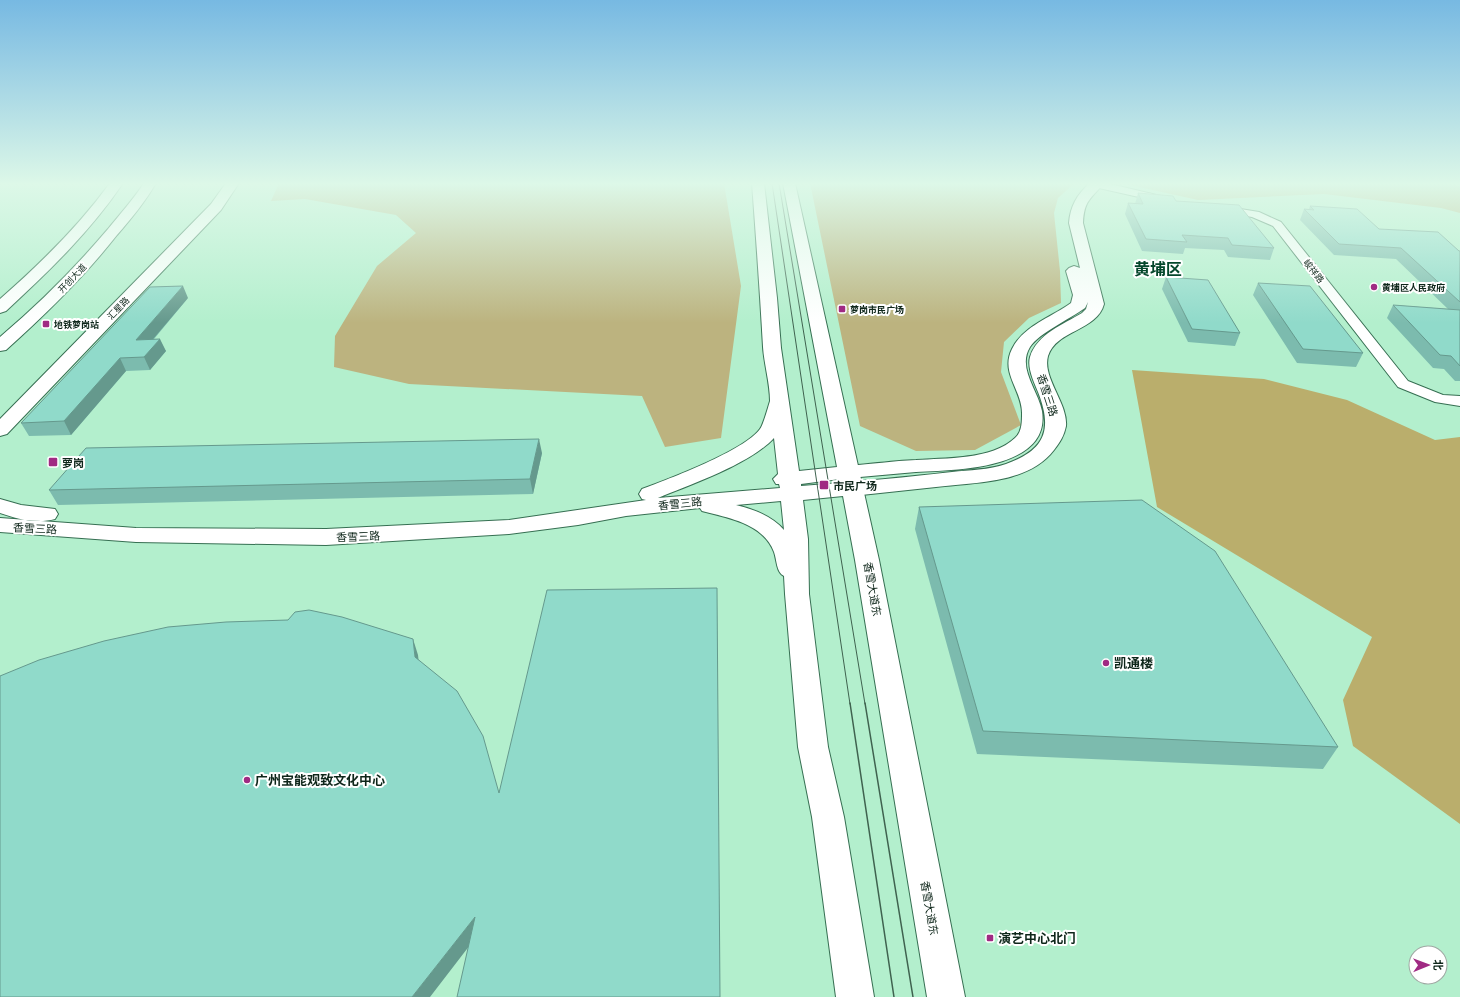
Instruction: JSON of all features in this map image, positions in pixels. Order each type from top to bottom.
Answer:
[{"type":"main road","points":[[0,308],[43,268],[80,230]]},
{"type":"main road","name":"开创大道","points":[[0,346],[32,318],[81,268],[115,230]]},
{"type":"main road","name":"汇星路","points":[[0,430],[194,230]]},
{"type":"main road","points":[[762,230],[772,348],[796,539],[797,594],[813,747],[828,817],[855,997]]},
{"type":"main road","name":"香雪大道东","points":[[798,230],[868,560],[946,997]]},
{"type":"main road","name":"香雪三路","points":[[0,506],[20,512],[153,521],[255,524],[362,523],[520,513],[650,494],[790,486],[850,480],[992,459],[1019,445],[1029,433],[1033,421],[1032,410],[1021,383],[1016,358],[1021,346],[1031,336],[1069,313],[1079,305],[1081,294],[1074,273],[1065,230]]},
{"type":"main road","name":"香雪三路","points":[[850,480],[995,474],[1011,471],[1024,465],[1048,447],[1056,430],[1055,414],[1040,373],[1038,365],[1040,356],[1046,345],[1088,316],[1094,311],[1096,304],[1078,230]]},
{"type":"main road","points":[[650,494],[728,459],[760,440],[768,433],[774,420],[778,398]]},
{"type":"main road","name":"香雪三路","points":[[0,525],[136,535],[326,537],[419,534],[509,527],[790,486]]},
{"type":"main road","points":[[688,502],[725,508],[742,514],[769,528],[786,551],[797,594]]},
{"type":"street","name":"峻祥路","points":[[1281,230],[1403,384],[1440,399],[1460,401]]},
{"type":"shaded area","points":[[412,230],[732,230],[741,286],[721,438],[665,447],[642,396],[409,384],[334,367],[335,336],[377,266],[416,233]]},
{"type":"shaded area","points":[[820,230],[1056,230],[1060,271],[1061,303],[1029,318],[1004,342],[1001,372],[1021,425],[975,450],[916,451],[860,426]]},
{"type":"shaded area","points":[[1132,370],[1264,379],[1347,400],[1435,440],[1460,437],[1460,824],[1353,746],[1343,700],[1372,637],[1157,507]]},
{"type":"building","points":[[1141,230],[1259,230],[1274,248],[1232,245],[1228,238],[1182,235],[1187,242],[1146,239]]},
{"type":"building","points":[[1325,230],[1389,230],[1438,232],[1460,251],[1460,302],[1401,248],[1339,244]]},
{"type":"building","points":[[1166,277],[1208,280],[1240,333],[1192,329]]},
{"type":"building","points":[[1258,283],[1310,286],[1363,353],[1303,349]]},
{"type":"building","points":[[183,286],[136,340],[160,339],[144,357],[120,358],[64,421],[21,423],[150,287]]},
{"type":"building","points":[[1393,305],[1460,310],[1460,366],[1451,356],[1440,355]]},
{"type":"building","name":"萝岗","points":[[539,439],[530,479],[49,490],[86,448]]},
{"type":"building","name":"凯通楼","points":[[1142,500],[1215,551],[1338,747],[983,731],[919,507]]},
{"type":"building","name":"广州宝能观致文化中心","points":[[717,588],[720,997],[457,997],[475,917],[412,997],[0,997],[0,676],[39,660],[104,641],[168,627],[226,622],[288,620],[295,612],[309,610],[342,617],[413,639],[415,657],[457,691],[483,736],[499,793],[547,590]]},
{"type":"tram line","points":[[779,230],[850,704]]},
{"type":"tram line","points":[[787,230],[865,704]]},
{"type":"tram line","points":[[850,703],[894,997]]},
{"type":"tram line","points":[[865,703],[913,997]]},
{"type":"place","name":"黄埔区人民政府","points":[[1374,287]]},
{"type":"place","name":"萝岗市民广场","points":[[842,309]]},
{"type":"place","name":"地铁萝岗站","points":[[46,324]]},
{"type":"place","name":"萝岗","points":[[53,462]]},
{"type":"place","name":"市民广场","points":[[824,485]]},
{"type":"place","name":"凯通楼","points":[[1106,663]]},
{"type":"place","name":"广州宝能观致文化中心","points":[[247,780]]},
{"type":"place","name":"演艺中心北门","points":[[990,938]]},
{"type":"district","name":"黄埔区","points":[[1158,269]]}]
